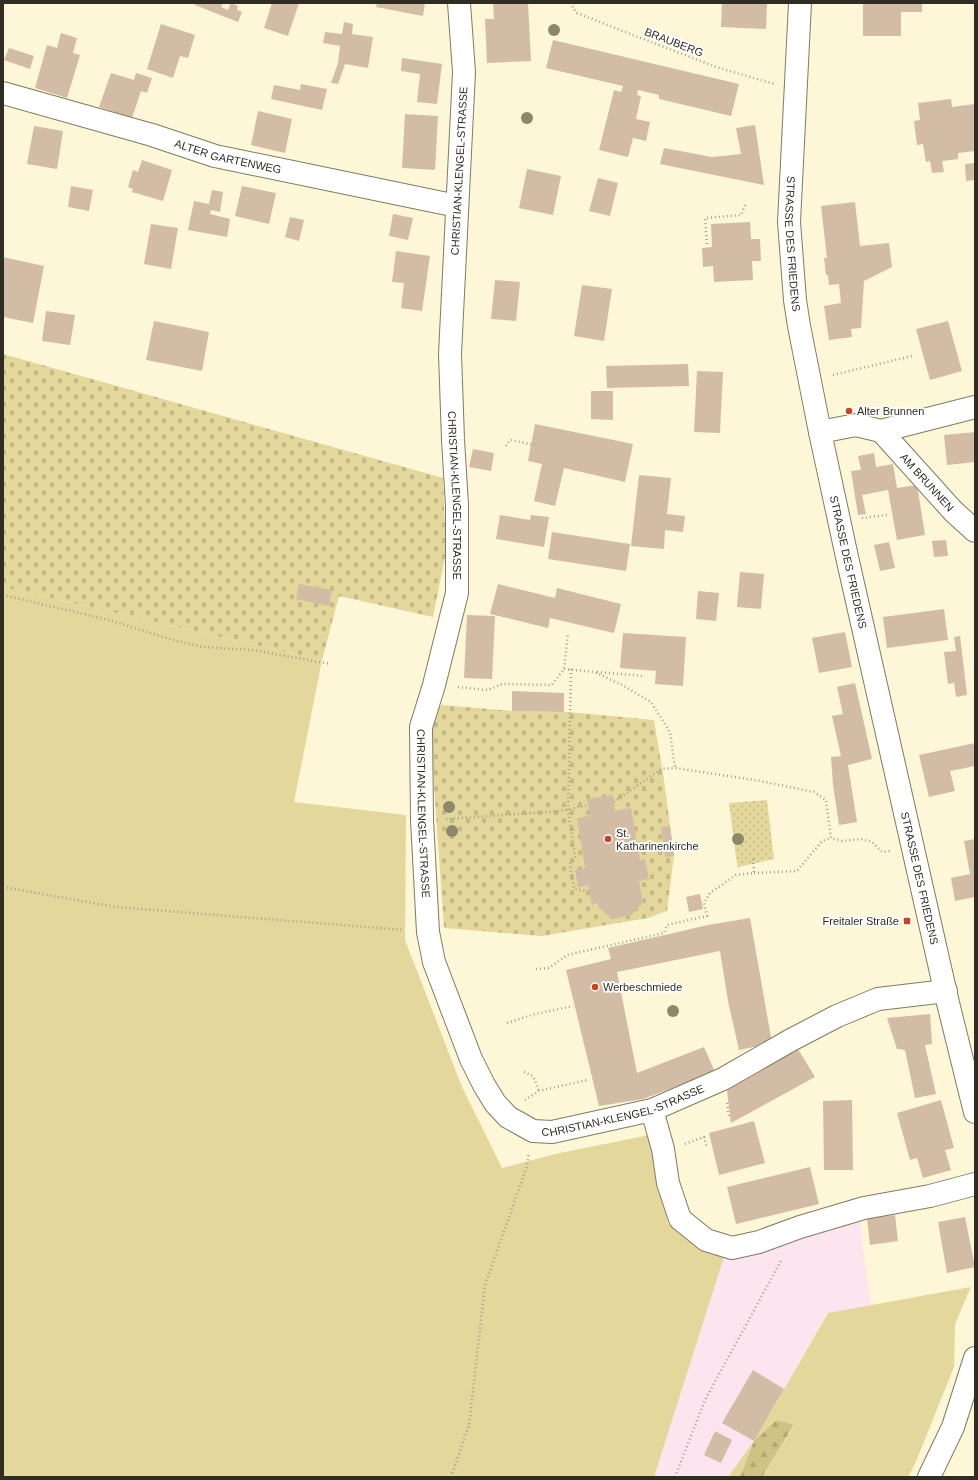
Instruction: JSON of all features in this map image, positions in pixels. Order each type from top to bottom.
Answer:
[{"type":"street","name":"CHRISTIAN-KLENGEL-STRASSE","points":[[459,3],[464,72],[450,354],[457,505],[457,594],[434,685],[421,727],[422,820],[428,932],[434,962],[471,1059],[495,1103],[508,1117],[533,1131],[552,1132],[652,1110],[723,1079],[791,1040],[837,1016],[878,999],[946,991]]},
{"type":"street","name":"STRASSE DES FRIEDENS","points":[[800,3],[789,222],[795,300],[820,432],[863,628],[975,1112]]},
{"type":"street","name":"ALTER GARTENWEG","points":[[3,93],[152,135],[215,156],[457,206]]},
{"type":"street","points":[[820,432],[856,425],[881,431],[975,407]]},
{"type":"street","name":"AM BRUNNEN","points":[[881,431],[953,511],[975,531]]},
{"type":"street","points":[[652,1110],[663,1149],[668,1183],[680,1219],[706,1240],[732,1248],[759,1242],[800,1227],[864,1208],[930,1196],[975,1184]]},
{"type":"street","points":[[929,1477],[953,1427],[975,1358]]},
{"type":"path","name":"BRAUBERG","points":[[570,3],[577,12],[634,35],[716,67],[778,85]]},
{"type":"path","points":[[707,244],[705,218],[741,215],[746,203]]},
{"type":"path","points":[[829,376],[912,356]]},
{"type":"path","points":[[506,446],[510,440],[535,445]]},
{"type":"path","points":[[859,519],[887,515]]},
{"type":"path","points":[[3,595],[109,620],[173,640],[202,647],[252,650],[331,664]]},
{"type":"path","points":[[434,685],[488,690],[502,684],[552,686],[564,669],[568,633]]},
{"type":"path","points":[[564,669],[645,676]]},
{"type":"path","points":[[571,669],[568,810],[575,857],[570,864],[574,890],[585,892]]},
{"type":"path","points":[[595,672],[624,686],[651,702],[670,732],[675,768]]},
{"type":"path","points":[[614,802],[661,769],[675,768],[761,781],[814,792],[826,800],[831,838]]},
{"type":"path","points":[[422,820],[561,811],[588,805]]},
{"type":"path","points":[[536,969],[549,968],[567,955],[664,933],[667,925],[707,916],[704,903],[710,893],[736,875],[797,871],[822,841],[831,838],[842,841],[861,839],[872,842],[882,852],[893,850]]},
{"type":"path","points":[[753,858],[754,873]]},
{"type":"path","points":[[3,887],[116,908],[428,932]]},
{"type":"path","points":[[508,1023],[535,1014],[573,1006]]},
{"type":"path","points":[[524,1072],[532,1076],[539,1091]]},
{"type":"path","points":[[508,1117],[520,1103],[539,1091],[587,1080]]},
{"type":"path","points":[[727,1102],[729,1116]]},
{"type":"path","points":[[451,1477],[469,1425],[485,1285],[527,1166],[533,1131]]},
{"type":"path","points":[[684,1144],[704,1137],[707,1148]]},
{"type":"path","points":[[675,1477],[705,1400],[800,1227]]},
{"type":"shaded area","points":[[859,1218],[871,1306],[827,1313],[754,1441],[728,1477],[654,1477],[724,1257]]},
{"type":"green space","points":[[3,354],[443,478],[446,552],[433,617],[339,596],[322,660],[3,587]]},
{"type":"green space","points":[[3,587],[322,660],[294,802],[406,815],[405,940],[462,1087],[502,1168],[555,1154],[649,1135],[668,1224],[724,1257],[654,1477],[3,1477]]},
{"type":"green space","points":[[442,705],[512,711],[569,712],[654,720],[674,856],[667,911],[648,918],[542,936],[444,928],[429,715]]},
{"type":"green space","points":[[767,800],[774,859],[738,867],[729,803]]},
{"type":"green space","points":[[971,1287],[955,1324],[954,1367],[915,1464],[908,1477],[762,1477],[794,1426],[754,1441],[828,1313]]},
{"type":"green space","points":[[777,1420],[794,1425],[762,1477],[740,1477],[754,1441]]},
{"type":"green space","points":[[754,1441],[740,1477],[728,1477]]},
{"type":"building","points":[[195,3],[223,3],[221,7],[228,10],[231,3],[238,6],[237,10],[242,12],[238,22],[195,5]]},
{"type":"building","points":[[272,3],[299,3],[288,36],[264,28]]},
{"type":"building","points":[[377,3],[425,3],[423,16],[376,7]]},
{"type":"building","points":[[493,3],[528,3],[531,61],[487,63],[485,19],[494,19]]},
{"type":"building","points":[[722,3],[767,3],[766,29],[721,27]]},
{"type":"building","points":[[863,3],[922,3],[922,12],[901,12],[901,36],[863,36]]},
{"type":"building","points":[[344,22],[353,24],[352,34],[373,37],[368,68],[345,64],[338,84],[331,83],[338,63],[340,46],[323,43],[325,32],[342,34]]},
{"type":"building","points":[[161,24],[195,35],[188,58],[180,56],[173,78],[147,69]]},
{"type":"building","points":[[61,33],[77,38],[73,53],[80,55],[67,98],[35,88],[47,45],[57,48]]},
{"type":"building","points":[[553,40],[739,84],[731,116],[659,99],[659,95],[638,90],[637,95],[641,96],[636,119],[650,122],[646,141],[633,138],[628,157],[599,150],[614,90],[621,92],[623,86],[546,68]]},
{"type":"building","points":[[9,48],[34,56],[30,69],[4,60]]},
{"type":"building","points":[[402,58],[442,64],[437,104],[417,102],[420,74],[401,71]]},
{"type":"building","points":[[111,73],[134,80],[136,73],[152,78],[147,93],[141,91],[132,118],[99,107]]},
{"type":"building","points":[[301,84],[327,89],[322,110],[271,99],[274,85],[300,90]]},
{"type":"building","points":[[951,99],[952,107],[974,104],[975,151],[958,153],[958,159],[942,161],[944,172],[932,173],[930,161],[926,162],[923,144],[917,145],[914,121],[920,120],[918,103]]},
{"type":"building","points":[[258,111],[292,119],[285,153],[251,145]]},
{"type":"building","points":[[405,114],[438,116],[435,170],[402,168]]},
{"type":"building","points":[[755,125],[764,185],[660,164],[664,148],[712,157],[741,154],[736,128]]},
{"type":"building","points":[[34,126],[63,131],[57,169],[27,164]]},
{"type":"building","points":[[142,160],[172,170],[163,201],[132,192],[133,189],[128,187],[133,170],[138,172]]},
{"type":"building","points":[[975,163],[975,180],[966,181],[965,164]]},
{"type":"building","points":[[527,169],[561,176],[553,215],[519,208]]},
{"type":"building","points":[[598,178],[618,183],[610,216],[589,211]]},
{"type":"building","points":[[71,186],[93,190],[89,211],[68,207]]},
{"type":"building","points":[[242,186],[276,193],[269,224],[235,216]]},
{"type":"building","points":[[212,190],[223,192],[220,212],[211,210],[210,214],[230,219],[227,237],[188,230],[194,201],[209,204]]},
{"type":"building","points":[[855,202],[860,246],[889,243],[892,267],[864,281],[861,328],[851,329],[852,337],[829,340],[824,306],[841,303],[839,284],[829,285],[828,275],[826,275],[824,258],[827,258],[821,206]]},
{"type":"building","points":[[393,214],[413,218],[408,240],[389,236]]},
{"type":"building","points":[[290,217],[304,220],[299,241],[285,237]]},
{"type":"building","points":[[750,222],[751,239],[760,239],[761,261],[752,261],[753,280],[714,282],[713,266],[703,267],[702,248],[712,247],[711,224]]},
{"type":"building","points":[[151,224],[178,228],[171,269],[144,264]]},
{"type":"building","points":[[396,251],[430,256],[422,311],[401,308],[404,283],[392,282]]},
{"type":"building","points":[[3,257],[44,266],[33,323],[3,317]]},
{"type":"building","points":[[495,280],[520,282],[516,321],[491,319]]},
{"type":"building","points":[[582,285],[612,289],[604,341],[574,336]]},
{"type":"building","points":[[46,311],[75,315],[70,345],[42,341]]},
{"type":"building","points":[[154,321],[209,332],[202,371],[146,360]]},
{"type":"building","points":[[948,321],[962,371],[930,380],[916,329]]},
{"type":"building","points":[[688,364],[689,386],[607,388],[606,366]]},
{"type":"building","points":[[697,371],[723,372],[720,433],[694,432]]},
{"type":"building","points":[[591,391],[613,391],[613,420],[591,419]]},
{"type":"building","points":[[535,424],[633,444],[625,482],[564,468],[555,506],[534,501],[542,464],[528,461]]},
{"type":"building","points":[[975,432],[975,462],[947,465],[944,435]]},
{"type":"building","points":[[473,449],[494,453],[491,471],[469,467]]},
{"type":"building","points":[[874,453],[876,467],[893,464],[897,488],[917,485],[925,535],[897,540],[888,490],[862,495],[866,514],[858,515],[851,471],[861,470],[858,456]]},
{"type":"building","points":[[639,475],[671,478],[667,514],[685,516],[683,532],[665,530],[664,549],[631,546]]},
{"type":"building","points":[[500,515],[530,520],[531,515],[549,517],[544,547],[496,539]]},
{"type":"building","points":[[552,532],[630,544],[626,571],[548,559]]},
{"type":"building","points":[[946,540],[948,556],[934,557],[932,541]]},
{"type":"building","points":[[889,542],[895,568],[880,571],[874,545]]},
{"type":"building","points":[[740,572],[764,574],[761,609],[737,607]]},
{"type":"building","points":[[299,584],[332,590],[329,606],[296,599]]},
{"type":"building","points":[[498,584],[555,598],[557,588],[621,604],[614,633],[550,618],[548,628],[490,614]]},
{"type":"building","points":[[698,591],[719,593],[716,621],[696,619]]},
{"type":"building","points":[[944,609],[948,640],[887,648],[883,617]]},
{"type":"building","points":[[467,615],[495,616],[492,679],[464,678]]},
{"type":"building","points":[[845,632],[852,667],[819,673],[812,638]]},
{"type":"building","points":[[623,633],[686,637],[683,686],[655,684],[656,671],[620,668]]},
{"type":"building","points":[[960,636],[967,695],[956,697],[954,683],[948,684],[944,652],[956,651],[954,637]]},
{"type":"building","points":[[855,683],[872,759],[848,765],[857,822],[839,825],[833,785],[831,757],[841,756],[832,716],[843,714],[837,687]]},
{"type":"building","points":[[512,691],[564,693],[564,712],[512,711]]},
{"type":"building","points":[[975,743],[975,766],[950,771],[955,791],[929,797],[919,755]]},
{"type":"building","name":"St. Katharinenkirche","points":[[613,795],[615,811],[631,808],[640,860],[645,859],[649,879],[639,881],[643,903],[631,915],[613,919],[599,908],[598,903],[592,905],[588,885],[578,887],[575,870],[585,868],[577,818],[590,816],[587,799]]},
{"type":"building","points":[[670,826],[674,856],[665,857],[661,827]]},
{"type":"building","points":[[975,839],[975,897],[955,901],[951,878],[970,874],[964,841]]},
{"type":"building","points":[[700,894],[703,909],[689,912],[686,897]]},
{"type":"building","points":[[750,918],[772,1043],[739,1050],[728,1001],[720,951],[617,972],[637,1073],[704,1047],[715,1072],[643,1099],[599,1106],[566,970],[611,959],[608,948],[708,925]]},
{"type":"building","points":[[930,1014],[932,1044],[925,1045],[936,1094],[915,1098],[905,1050],[897,1049],[887,1018]]},
{"type":"building","points":[[798,1049],[815,1077],[731,1123],[727,1091]]},
{"type":"building","points":[[852,1100],[853,1170],[824,1170],[823,1101]]},
{"type":"building","points":[[941,1100],[954,1148],[945,1150],[951,1170],[923,1178],[917,1158],[910,1160],[897,1113]]},
{"type":"building","points":[[754,1121],[765,1163],[719,1175],[709,1133]]},
{"type":"building","points":[[810,1167],[819,1204],[736,1224],[727,1187]]},
{"type":"building","points":[[895,1215],[898,1241],[870,1245],[867,1218]]},
{"type":"building","points":[[965,1217],[975,1267],[947,1273],[938,1222]]},
{"type":"building","points":[[753,1370],[784,1389],[754,1441],[722,1423]]},
{"type":"building","points":[[715,1431],[732,1440],[721,1463],[704,1455]]},
{"type":"place","name":"Alter Brunnen","points":[[849,411]]},
{"type":"place","name":"St. Katharinenkirche","points":[[608,839]]},
{"type":"place","name":"Freitaler Straße","points":[[907,921]]},
{"type":"place","name":"Werbeschmiede","points":[[595,987]]}]
